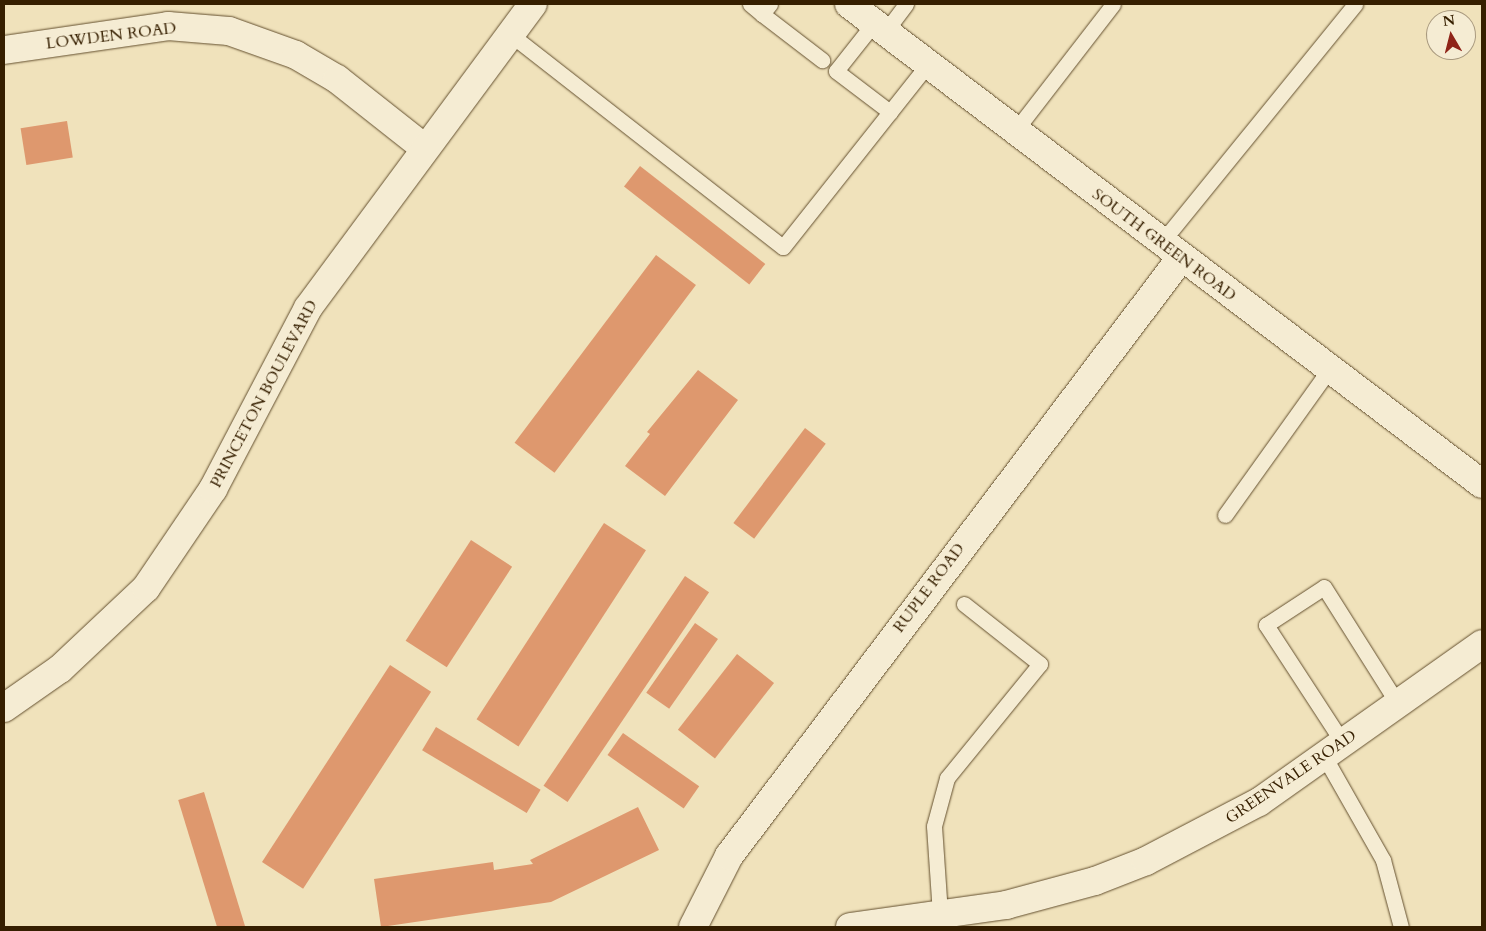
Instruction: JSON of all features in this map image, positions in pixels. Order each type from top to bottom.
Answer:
[{"type":"street","name":"PRINCETON BOULEVARD","points":[[4,708],[60,669],[146,588],[213,489],[308,308],[423,147],[533,4]]},
{"type":"street","name":"SOUTH GREEN ROAD","points":[[849,4],[1171,251],[1482,484]]},
{"type":"street","name":"LOWDEN ROAD","points":[[4,50],[168,26],[229,31],[296,55],[337,79],[423,147]]},
{"type":"street","name":"RUPLE ROAD","points":[[693,927],[729,856],[1171,251]]},
{"type":"street","name":"GREENVALE ROAD","points":[[850,927],[1045,896],[1146,861],[1259,802],[1482,644]]},
{"type":"lane","points":[[750,4],[766,9],[822,60]]},
{"type":"lane","points":[[890,112],[836,71],[906,4]]},
{"type":"lane","points":[[1015,131],[1113,4]]},
{"type":"lane","points":[[1171,251],[1356,4]]},
{"type":"lane","points":[[510,34],[784,247],[928,64]]},
{"type":"lane","points":[[1225,515],[1329,370]]},
{"type":"lane","points":[[1398,704],[1324,587],[1266,625],[1333,750],[1383,860],[1401,927]]},
{"type":"lane","points":[[940,914],[934,826],[947,778],[1040,664],[964,604]]},
{"type":"building","points":[[67,121],[73,158],[26,165],[21,128]]},
{"type":"building","points":[[640,166],[765,264],[749,284],[624,186]]},
{"type":"building","points":[[656,255],[696,285],[555,473],[515,443]]},
{"type":"building","points":[[698,370],[738,400],[665,496],[625,466],[650,434],[647,432]]},
{"type":"building","points":[[805,428],[826,444],[754,539],[733,523]]},
{"type":"building","points":[[604,523],[646,550],[518,746],[477,719]]},
{"type":"building","points":[[471,540],[512,567],[447,667],[406,641]]},
{"type":"building","points":[[685,576],[709,592],[568,802],[544,786]]},
{"type":"building","points":[[695,623],[718,639],[669,709],[646,693]]},
{"type":"building","points":[[737,654],[774,683],[715,759],[678,730]]},
{"type":"building","points":[[390,665],[431,692],[303,889],[262,862]]},
{"type":"building","points":[[436,727],[541,790],[527,813],[422,750]]},
{"type":"building","points":[[623,733],[699,786],[684,808],[608,755]]},
{"type":"building","points":[[204,792],[245,927],[217,927],[178,800]]},
{"type":"building","points":[[638,807],[659,850],[551,902],[381,927],[374,879],[493,862],[494,870],[533,864],[530,860]]}]
